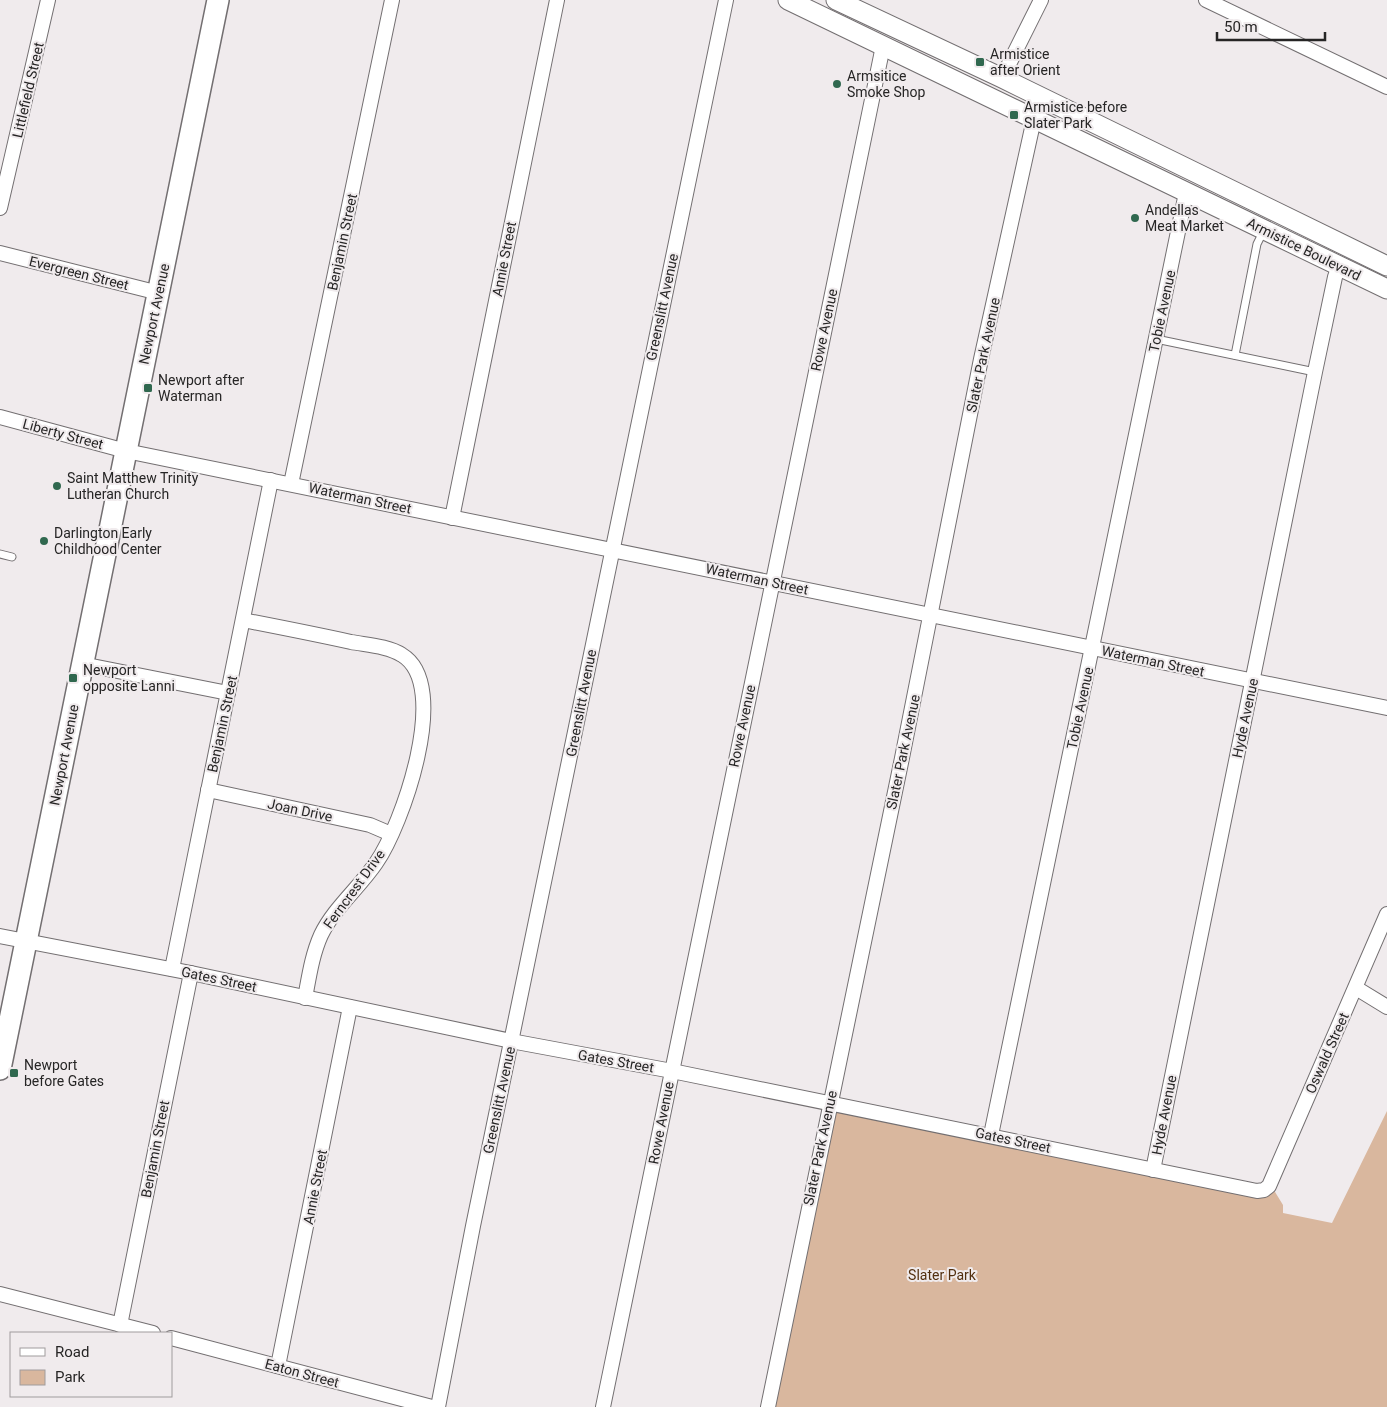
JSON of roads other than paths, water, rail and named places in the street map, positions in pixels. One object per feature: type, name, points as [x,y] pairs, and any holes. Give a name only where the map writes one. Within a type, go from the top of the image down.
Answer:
[{"type":"main road","name":"Newport Avenue","points":[[1,1058],[4,1024],[26,941],[218,0]]},
{"type":"main road","name":"Armistice Boulevard","points":[[788,0],[1387,289]]},
{"type":"main road","name":"Armistice Boulevard","points":[[836,0],[1002,78],[1387,266]]},
{"type":"street","name":"Littlefield Street","points":[[0,208],[48,0]]},
{"type":"street","name":"Benjamin Street","points":[[292,484],[392,0]]},
{"type":"street","name":"Annie Street","points":[[452,518],[558,0]]},
{"type":"street","name":"Greenslitt Avenue","points":[[438,1407],[511,1042],[726,0]]},
{"type":"street","points":[[1002,78],[1040,0]]},
{"type":"street","points":[[1206,0],[1387,87]]},
{"type":"street","name":"Rowe Avenue","points":[[603,1407],[883,46]]},
{"type":"street","name":"Slater Park Avenue","points":[[768,1407],[980,368],[1034,119],[1042,98]]},
{"type":"street","name":"Tobie Avenue","points":[[991,1135],[1186,193]]},
{"type":"street","name":"Evergreen Street","points":[[0,253],[159,293]]},
{"type":"street","name":"Hyde Avenue","points":[[1153,1170],[1315,372],[1339,266]]},
{"type":"street","name":"Liberty Street","points":[[0,417],[126,451]]},
{"type":"street","name":"Waterman Street","points":[[126,451],[772,581],[930,616],[1387,708]]},
{"type":"street","name":"Benjamin Street","points":[[172,969],[271,480]]},
{"type":"street","name":"Ferncrest Drive","points":[[243,620],[378,647],[402,655],[415,667],[423,690],[424,713],[410,784],[391,834],[377,862],[322,934],[316,950],[305,998]]},
{"type":"street","points":[[82,664],[228,693]]},
{"type":"street","name":"Joan Drive","points":[[208,790],[370,825],[391,834]]},
{"type":"street","name":"Oswald Street","points":[[1264,1190],[1269,1186],[1387,914]]},
{"type":"street","name":"Gates Street","points":[[0,936],[172,969],[511,1042],[672,1071],[991,1135],[1153,1170],[1258,1191],[1264,1190]]},
{"type":"street","name":"Benjamin Street","points":[[120,1325],[191,973]]},
{"type":"street","points":[[1356,988],[1387,1007]]},
{"type":"street","name":"Annie Street","points":[[278,1366],[350,1007]]},
{"type":"street","points":[[0,1294],[149,1332]]},
{"type":"street","name":"Eaton Street","points":[[172,1338],[432,1407]]},
{"type":"lane","points":[[1235,355],[1257,244],[1264,230]]},
{"type":"lane","points":[[1156,339],[1315,372]]},
{"type":"lane","points":[[0,554],[12,557]]},
{"type":"place","name":"Armistice after Orient","points":[[980,62]]},
{"type":"place","name":"Armsitice Smoke Shop","points":[[837,84]]},
{"type":"place","name":"Armistice before Slater Park","points":[[1014,115]]},
{"type":"place","name":"Andellas Meat Market","points":[[1135,218]]},
{"type":"place","name":"Newport after Waterman","points":[[148,388]]},
{"type":"place","name":"Saint Matthew Trinity Lutheran Church","points":[[57,486]]},
{"type":"place","name":"Darlington Early Childhood Center","points":[[44,541]]},
{"type":"place","name":"Newport opposite Lanni","points":[[73,678]]},
{"type":"place","name":"Newport before Gates","points":[[14,1073]]},
{"type":"park label","name":"Slater Park","points":[[942,1275]]}]
